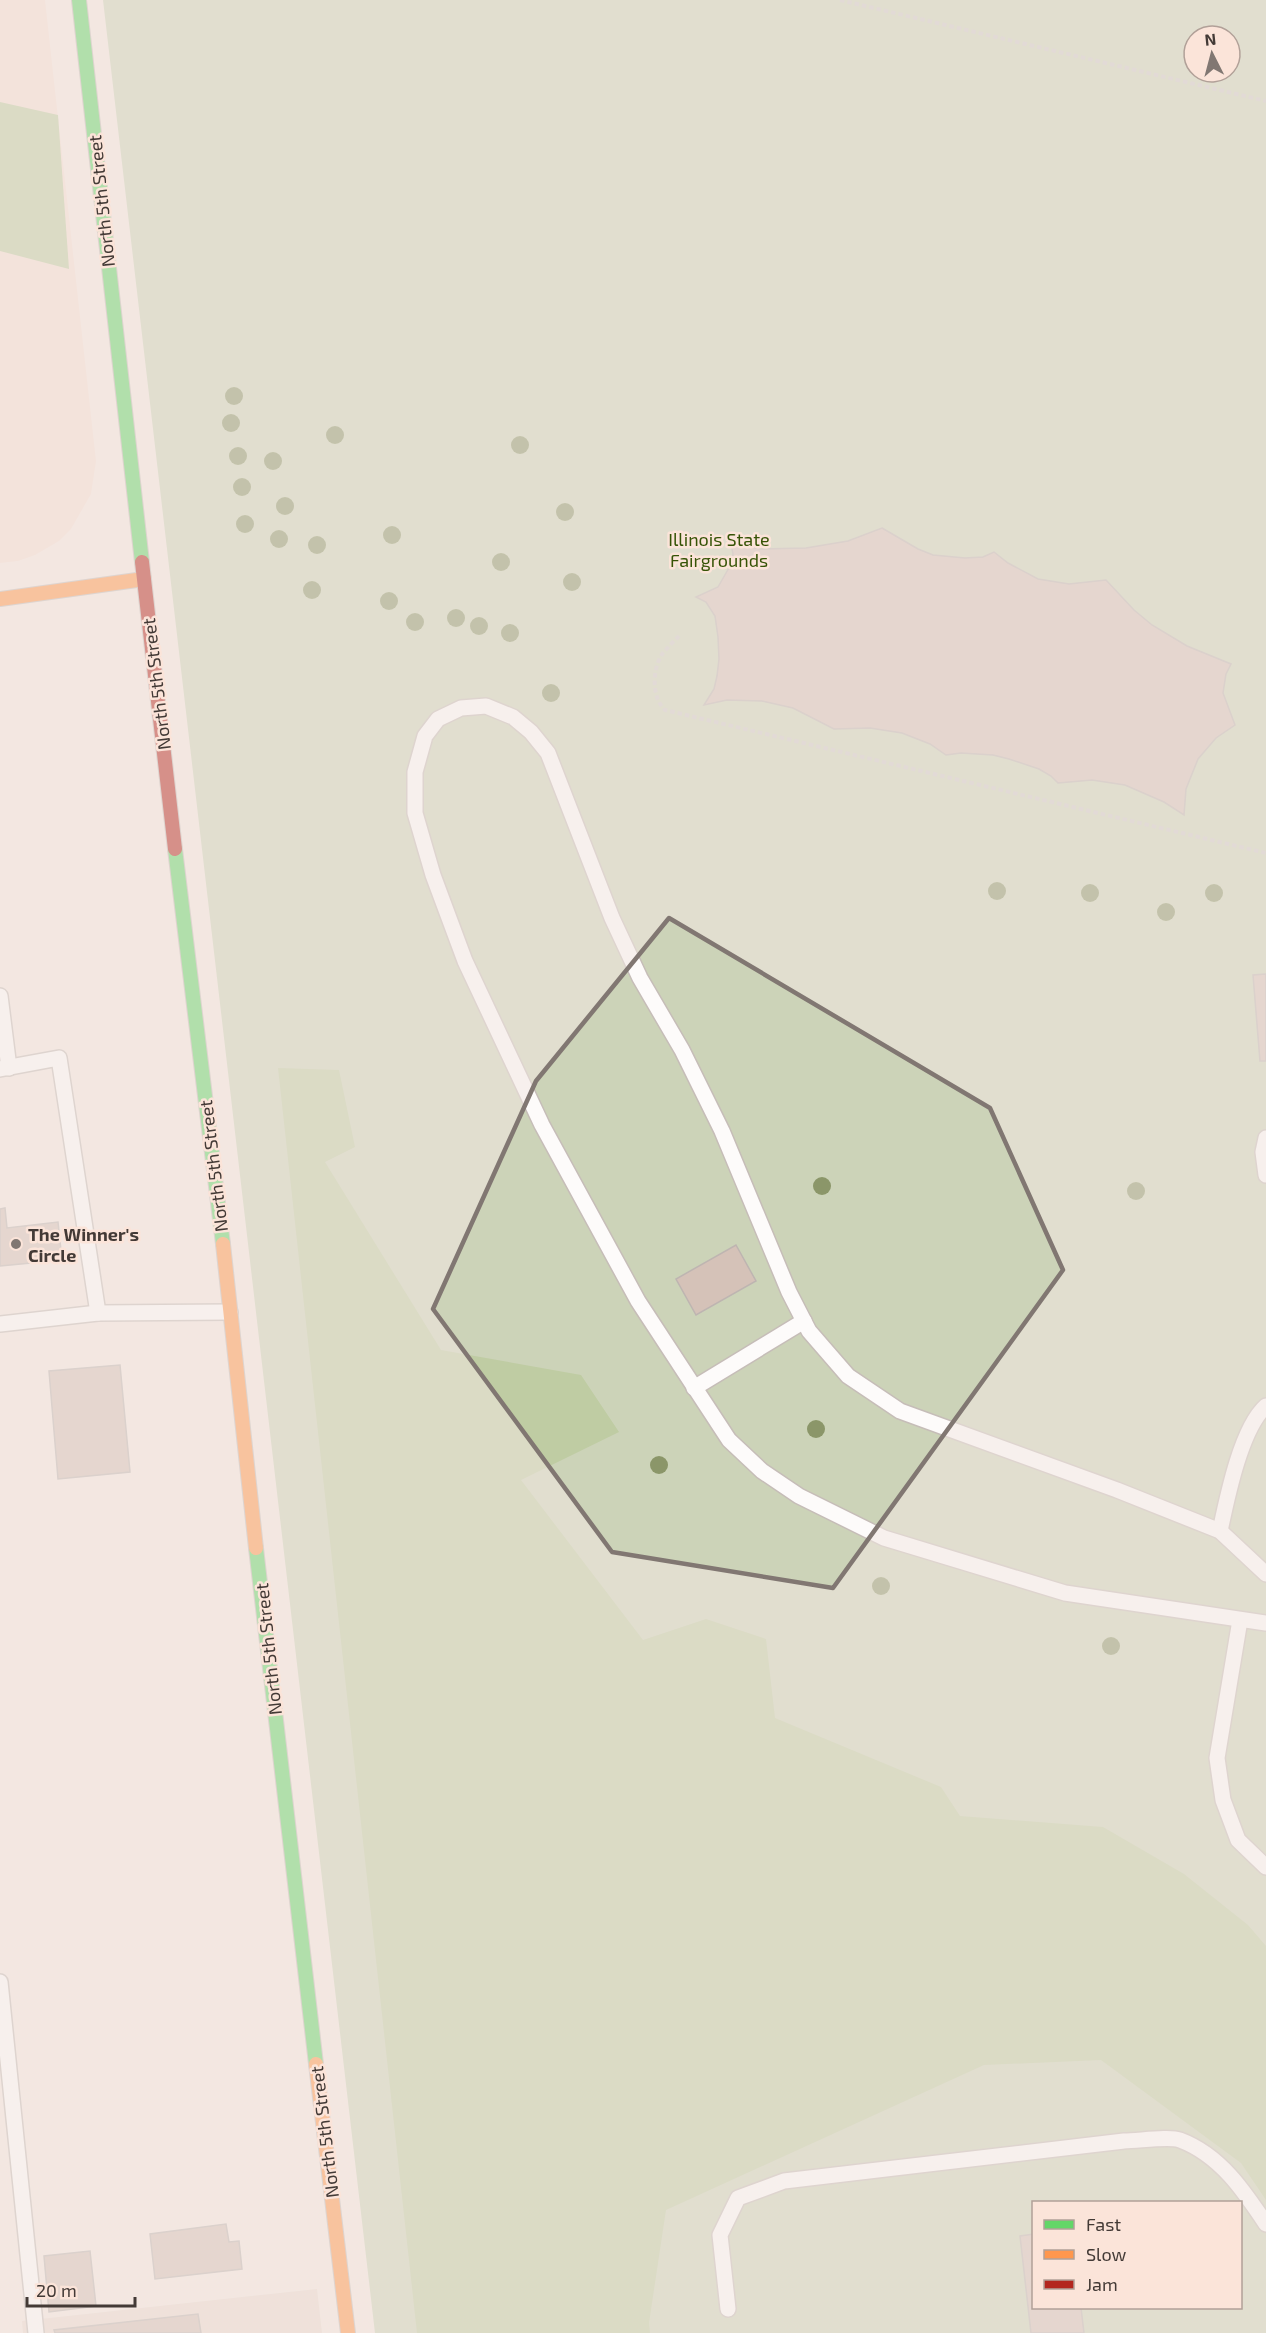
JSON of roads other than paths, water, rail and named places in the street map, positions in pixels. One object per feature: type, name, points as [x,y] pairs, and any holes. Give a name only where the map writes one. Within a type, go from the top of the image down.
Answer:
[{"type":"main road","name":"North 5th Street","points":[[79,0],[230,1312],[344,2333]]},
{"type":"main road","points":[[0,599],[144,579]]},
{"type":"lane","points":[[1266,1574],[1220,1531],[1117,1490],[900,1411],[848,1376],[809,1331],[789,1292],[722,1131],[681,1050],[640,978],[612,918],[548,753],[531,732],[513,717],[486,706],[461,708],[438,719],[425,736],[415,772],[415,813],[433,875],[465,961],[542,1125],[585,1206],[638,1301],[729,1440],[762,1471],[799,1496],[884,1538],[1065,1593],[1266,1623]]},
{"type":"lane","points":[[0,996],[4,1069],[60,1058],[98,1313]]},
{"type":"lane","points":[[1266,1138],[1263,1152],[1266,1175]]},
{"type":"lane","points":[[0,1324],[98,1313],[230,1312]]},
{"type":"lane","points":[[694,1388],[804,1321]]},
{"type":"lane","points":[[1220,1531],[1229,1491],[1244,1444],[1260,1411],[1266,1406]]},
{"type":"lane","points":[[1240,1620],[1217,1758],[1223,1800],[1238,1840],[1266,1867]]},
{"type":"lane","points":[[0,1982],[36,2333]]},
{"type":"lane","points":[[728,2309],[720,2235],[738,2198],[784,2181],[1125,2141],[1179,2139],[1211,2158],[1239,2184],[1266,2224]]},
{"type":"place","name":"The Winner's Circle","points":[[16,1244]]},
{"type":"park label","name":"Illinois State Fairgrounds","points":[[719,549]]}]
